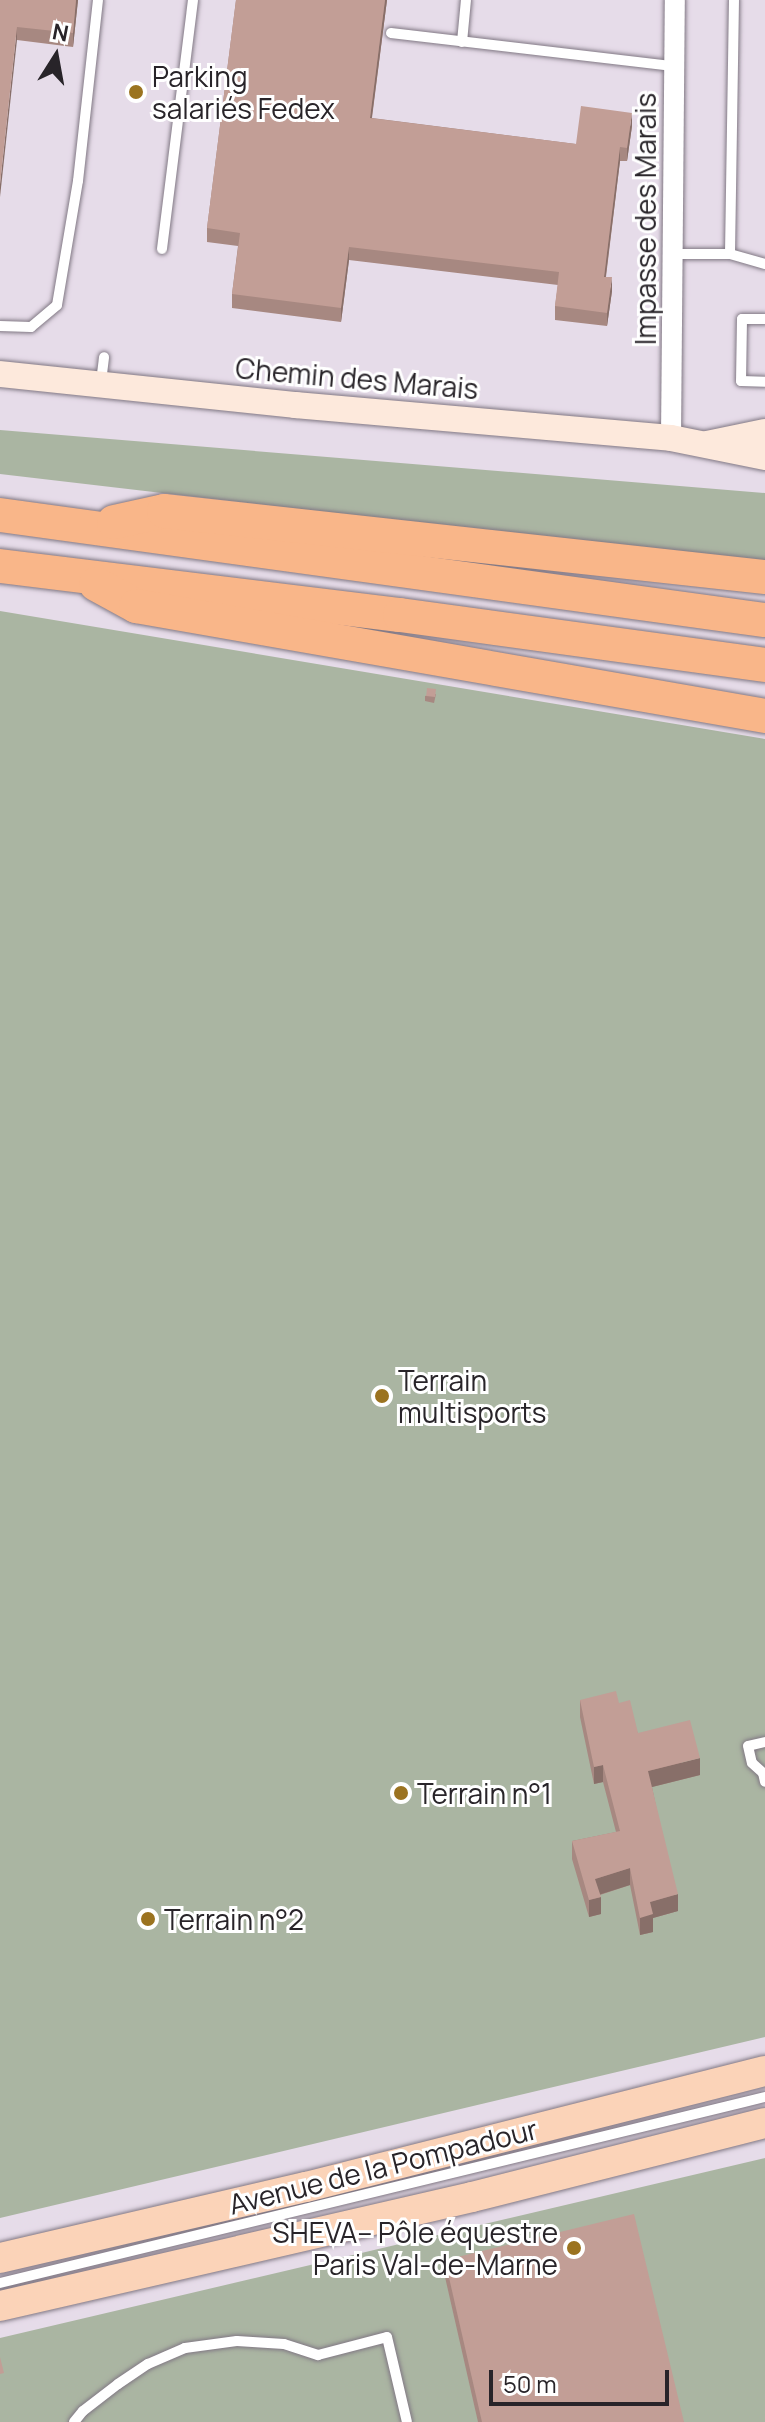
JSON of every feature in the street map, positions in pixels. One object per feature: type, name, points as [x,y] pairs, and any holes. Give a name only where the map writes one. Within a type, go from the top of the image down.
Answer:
[{"type":"highway","points":[[90,527],[164,511],[765,577]]},
{"type":"highway","points":[[0,515],[765,620]]},
{"type":"highway","points":[[0,566],[385,613],[765,665]]},
{"type":"highway","points":[[85,577],[136,606],[765,716]]},
{"type":"main road","name":"Avenue de la Pompadour","points":[[0,2258],[306,2187],[765,2071]]},
{"type":"main road","name":"Avenue de la Pompadour","points":[[0,2306],[472,2197],[765,2123]]},
{"type":"street","name":"Impasse des Marais","points":[[671,438],[675,0]]},
{"type":"street","name":"Chemin des Marais","points":[[0,374],[671,438],[765,457]]},
{"type":"street","name":"Chemin des Marais","points":[[707,444],[765,432]]},
{"type":"lane","points":[[0,326],[31,327],[57,305],[78,181],[98,0]]},
{"type":"lane","points":[[162,249],[193,0]]},
{"type":"lane","points":[[462,42],[466,0]]},
{"type":"lane","points":[[730,254],[734,0]]},
{"type":"lane","points":[[391,33],[673,66]]},
{"type":"lane","points":[[675,254],[730,254],[765,264]]},
{"type":"lane","points":[[765,319],[742,319],[741,381],[765,382]]},
{"type":"lane","points":[[101,384],[104,357]]},
{"type":"lane","points":[[764,1776],[752,1763],[748,1746],[765,1742]]},
{"type":"lane","name":"Avenue de la Pompadour","points":[[0,2283],[765,2097]]},
{"type":"lane","points":[[74,2422],[83,2411],[128,2377],[185,2348],[237,2341],[284,2344],[318,2355],[387,2337],[407,2422]]},
{"type":"green space","points":[[0,430],[765,493],[765,564],[0,474]]},
{"type":"green space","name":"Terrain multisports","points":[[0,611],[765,739],[765,2037],[0,2218]]},
{"type":"green space","name":"SHEVA– Pôle équestre Paris Val-de-Marne","points":[[765,2158],[765,2422],[0,2422],[0,2338]]},
{"type":"building","points":[[0,0],[76,0],[73,33],[17,27],[0,184]]},
{"type":"building","points":[[236,0],[385,0],[370,118],[576,144],[581,106],[632,113],[627,148],[620,147],[604,277],[612,277],[607,313],[555,306],[559,272],[349,247],[341,308],[232,294],[240,233],[207,228]]},
{"type":"building","points":[[427,688],[436,689],[435,697],[426,696]]},
{"type":"building","points":[[616,1691],[619,1703],[630,1700],[638,1733],[690,1720],[700,1758],[648,1771],[678,1894],[650,1902],[653,1914],[640,1918],[630,1868],[595,1879],[601,1897],[589,1900],[572,1841],[620,1831],[603,1765],[594,1767],[580,1700]]},
{"type":"building","points":[[634,2214],[684,2422],[482,2422],[445,2260]]},
{"type":"place","name":"Parking salariés Fedex","points":[[136,92]]},
{"type":"place","name":"Terrain multisports","points":[[382,1396]]},
{"type":"place","name":"Terrain n°1","points":[[401,1793]]},
{"type":"place","name":"Terrain n°2","points":[[148,1919]]},
{"type":"place","name":"SHEVA– Pôle équestre Paris Val-de-Marne","points":[[574,2248]]}]
